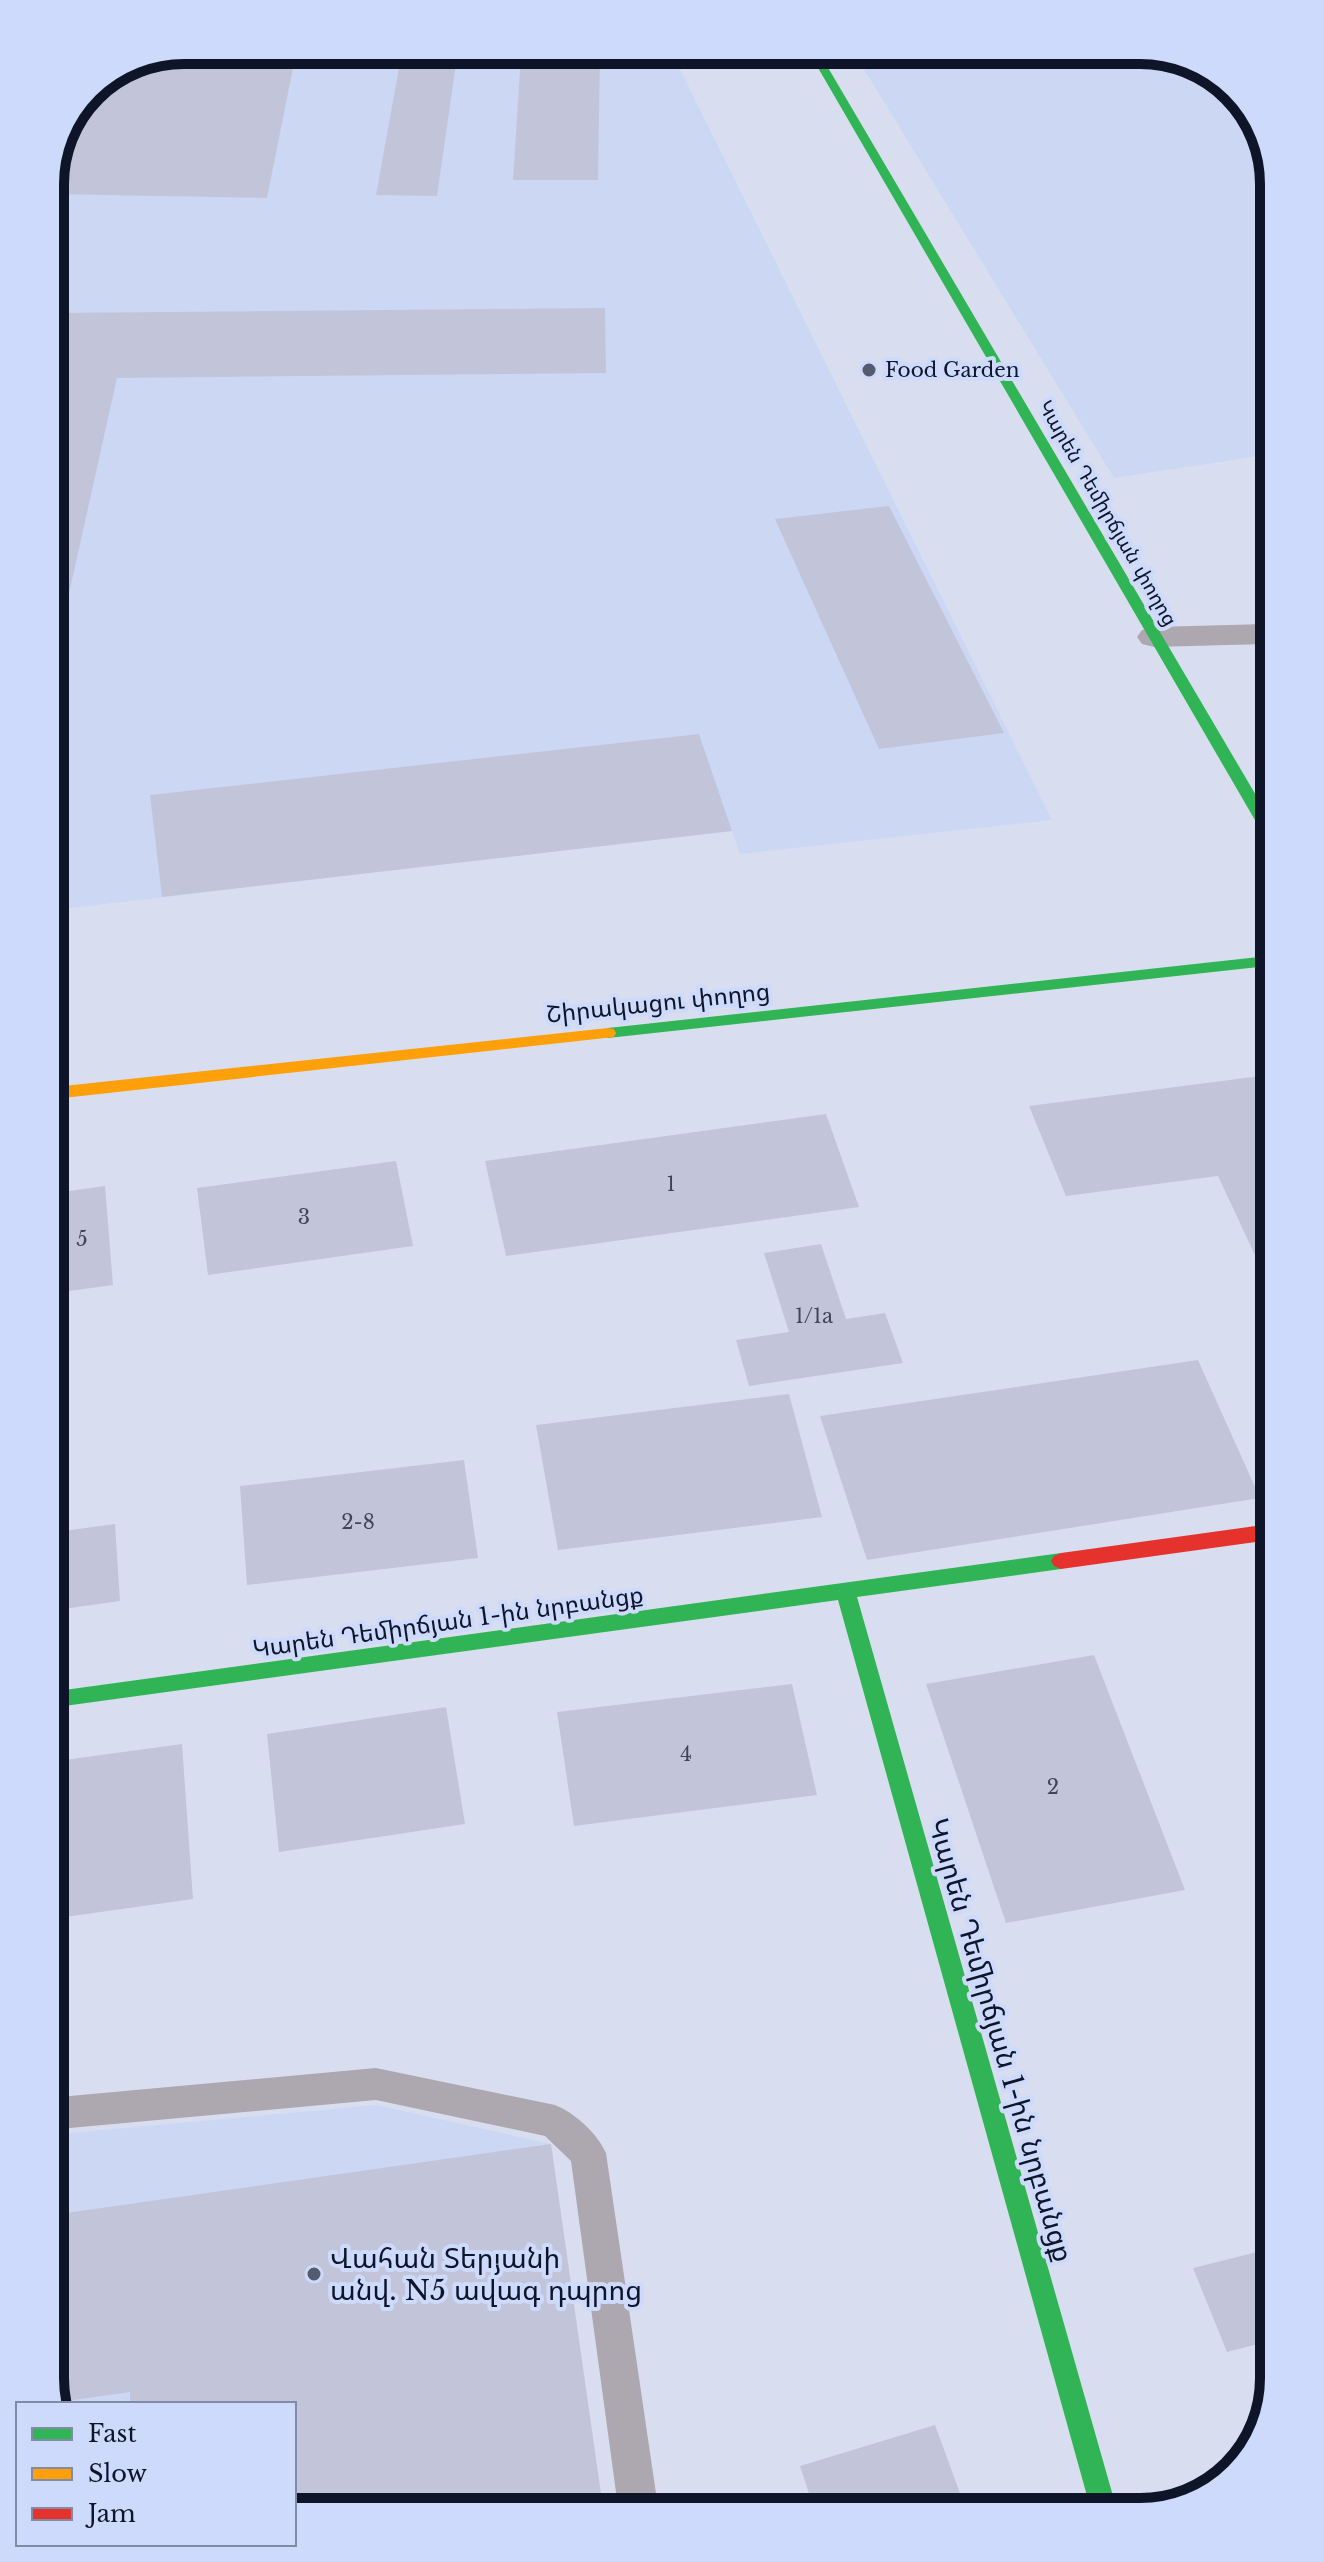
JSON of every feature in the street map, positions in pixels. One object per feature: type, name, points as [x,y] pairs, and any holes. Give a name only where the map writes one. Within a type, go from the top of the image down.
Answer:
[{"type":"main road","name":"Կարեն Դեմիրճյան փողոց","points":[[821,64],[1260,815]]},
{"type":"main road","name":"Շիրակացու փողոց","points":[[64,1092],[1260,962]]},
{"type":"main road","name":"Կարեն Դեմիրճյան 1-ին նրբանցք","points":[[64,1698],[846,1593],[1260,1533]]},
{"type":"main road","name":"Կարեն Դեմիրճյան 1-ին նրբանցք","points":[[846,1593],[1101,2498]]},
{"type":"street","points":[[1154,637],[1260,634]]},
{"type":"lane","points":[[64,2113],[376,2084],[555,2122],[588,2153],[637,2498]]},
{"type":"shaded area","points":[[184,64],[677,64],[1052,820],[740,854],[732,831],[64,909],[64,176],[76,131],[99,99],[117,84],[138,73],[160,66]]},
{"type":"shaded area","points":[[861,64],[1164,66],[1207,84],[1240,117],[1258,160],[1260,184],[1260,456],[1114,478]]},
{"type":"shaded area","name":"Վահան Տերյանի անվ. N5 ավագ դպրոց","points":[[376,2105],[551,2144],[602,2498],[296,2498],[296,2402],[66,2402],[64,2134]]},
{"type":"building","points":[[184,64],[294,64],[267,198],[64,194],[64,176],[68,153],[84,117],[117,84],[138,73],[160,66]]},
{"type":"building","points":[[400,64],[456,64],[437,196],[376,195]]},
{"type":"building","points":[[520,64],[600,64],[598,180],[513,180]]},
{"type":"building","points":[[605,308],[606,373],[117,378],[64,616],[64,313]]},
{"type":"building","points":[[889,506],[1004,733],[879,749],[775,519]]},
{"type":"building","points":[[699,734],[732,831],[162,897],[150,795]]},
{"type":"building","points":[[1260,1076],[1260,1266],[1218,1176],[1066,1196],[1029,1106]]},
{"type":"building","points":[[826,1114],[859,1207],[506,1256],[485,1161]]},
{"type":"building","points":[[396,1161],[413,1246],[208,1275],[197,1188]]},
{"type":"building","points":[[105,1186],[113,1285],[64,1292],[64,1192]]},
{"type":"building","points":[[821,1244],[846,1319],[885,1313],[903,1363],[749,1386],[736,1340],[789,1332],[764,1253]]},
{"type":"building","points":[[1198,1360],[1260,1498],[867,1560],[820,1416]]},
{"type":"building","points":[[789,1394],[822,1517],[558,1550],[536,1425]]},
{"type":"building","points":[[464,1460],[478,1558],[247,1585],[240,1486]]},
{"type":"building","points":[[115,1524],[120,1601],[64,1609],[64,1531]]},
{"type":"building","points":[[1094,1655],[1185,1890],[1006,1923],[926,1684]]},
{"type":"building","points":[[792,1684],[817,1795],[574,1826],[557,1712]]},
{"type":"building","points":[[446,1707],[465,1824],[279,1852],[267,1734]]},
{"type":"building","points":[[182,1744],[193,1899],[64,1917],[64,1760]]},
{"type":"building","name":"Վահան Տերյանի անվ. N5 ավագ դպրոց","points":[[551,2144],[602,2498],[296,2498],[296,2402],[130,2402],[130,2392],[66,2401],[64,2213]]},
{"type":"building","points":[[1260,2251],[1260,2344],[1227,2352],[1193,2268]]},
{"type":"building","points":[[935,2425],[962,2498],[810,2498],[800,2466]]},
{"type":"traffic: fast","points":[[821,64],[1260,815]]},
{"type":"traffic: fast","points":[[608,1033],[1260,962]]},
{"type":"traffic: fast","points":[[64,1698],[1061,1561]]},
{"type":"traffic: fast","points":[[846,1593],[1101,2498]]},
{"type":"traffic: slow","points":[[64,1092],[608,1033]]},
{"type":"traffic: jam","points":[[1061,1561],[1260,1533]]},
{"type":"place","name":"Food Garden","points":[[869,370]]},
{"type":"place","name":"Վահան Տերյանի անվ. N5 ավագ դպրոց","points":[[314,2274]]}]
